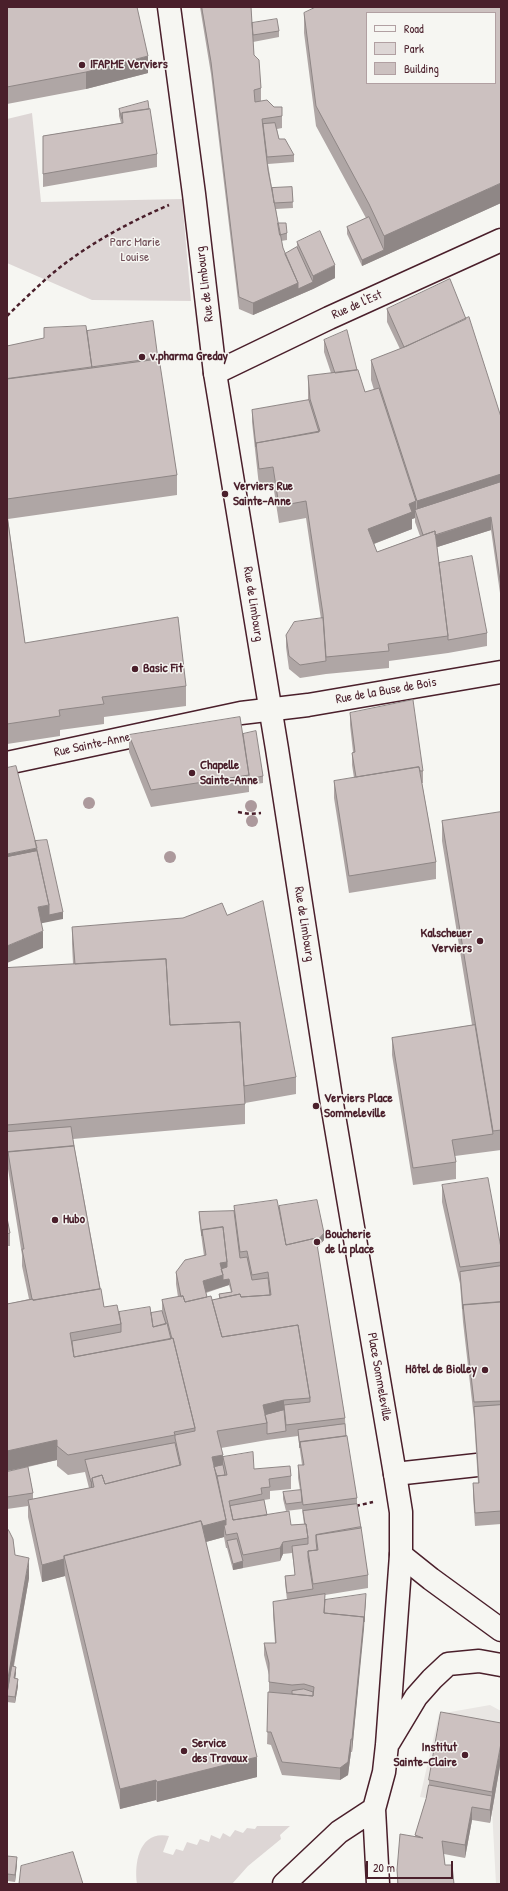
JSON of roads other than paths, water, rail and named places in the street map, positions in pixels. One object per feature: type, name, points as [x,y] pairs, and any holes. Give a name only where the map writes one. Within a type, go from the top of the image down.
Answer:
[{"type":"main road","name":"Rue de Limbourg","points":[[169,7],[194,194],[215,373],[348,1200]]},
{"type":"main road","name":"Rue de l'Est","points":[[215,373],[329,318],[501,240]]},
{"type":"main road","name":"Rue de la Buse de Bois","points":[[270,710],[501,672]]},
{"type":"main road","name":"Rue Sainte-Anne","points":[[7,764],[241,713],[270,710]]},
{"type":"main road","name":"Place Sommeleville","points":[[348,1200],[401,1512],[401,1555],[387,1745],[384,1772],[374,1809],[378,1884]]},
{"type":"main road","points":[[395,1474],[477,1465]]},
{"type":"main road","points":[[401,1555],[501,1630]]},
{"type":"main road","name":"Place Sommeleville","points":[[387,1745],[416,1697],[448,1664],[478,1661],[501,1665]]},
{"type":"main road","points":[[284,1884],[339,1832],[374,1809]]},
{"type":"place","name":"IFAPME Verviers","points":[[82,65]]},
{"type":"place","name":"v.pharma Greday","points":[[142,357]]},
{"type":"place","name":"Verviers Rue Sainte-Anne","points":[[225,494]]},
{"type":"place","name":"Basic Fit","points":[[135,669]]},
{"type":"place","name":"Chapelle Sainte-Anne","points":[[192,773]]},
{"type":"place","name":"Kalscheuer Verviers","points":[[480,941]]},
{"type":"place","name":"Verviers Place Sommeleville","points":[[316,1106]]},
{"type":"place","name":"Hubo","points":[[55,1220]]},
{"type":"place","name":"Boucherie de la place","points":[[317,1242]]},
{"type":"place","name":"Hôtel de Biolley","points":[[485,1370]]},
{"type":"place","name":"Service des Travaux","points":[[184,1751]]},
{"type":"place","name":"Institut Sainte-Claire","points":[[465,1755]]},
{"type":"park label","name":"Parc Marie Louise","points":[[135,250]]}]
